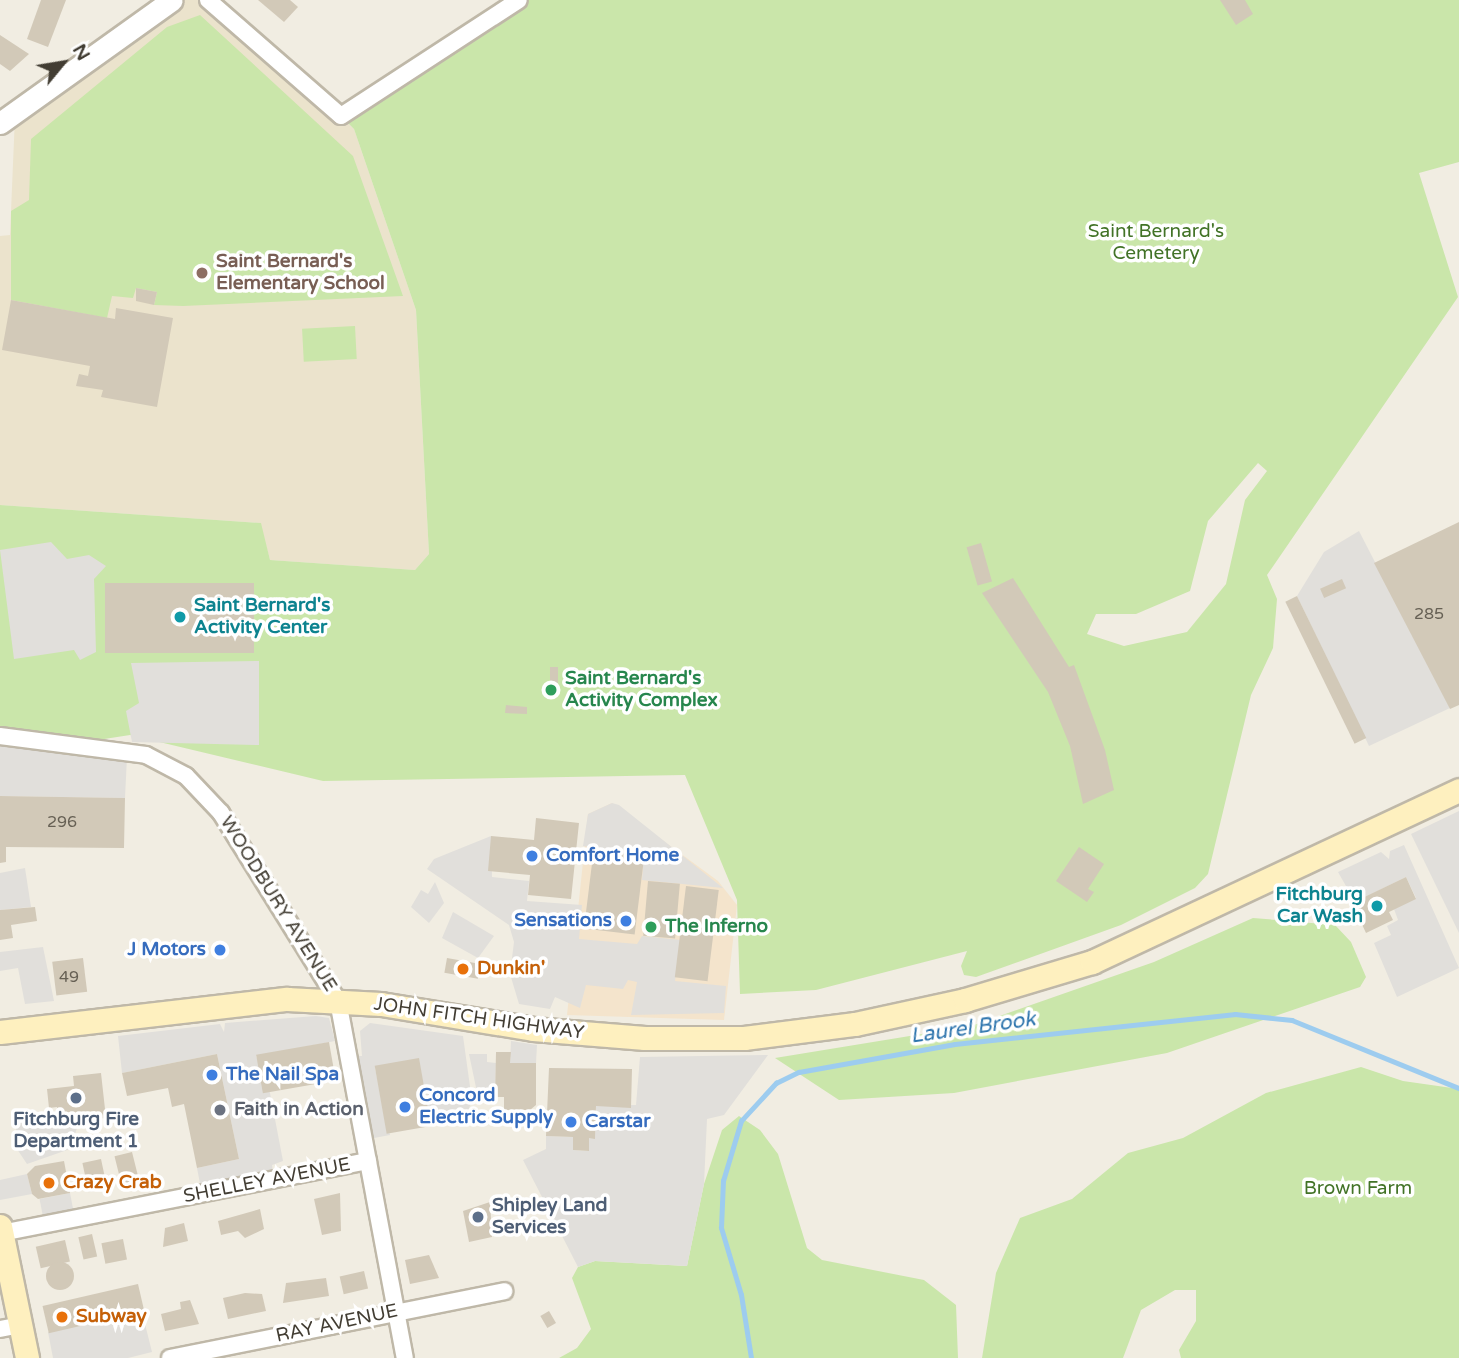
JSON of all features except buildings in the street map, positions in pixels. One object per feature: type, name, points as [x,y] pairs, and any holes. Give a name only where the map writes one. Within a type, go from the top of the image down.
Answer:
[{"type":"main road","name":"JOHN FITCH HIGHWAY","points":[[0,1032],[224,1003],[338,1000],[533,1029],[645,1038],[744,1038],[855,1024],[965,1000],[1092,962],[1459,790]]},
{"type":"main road","points":[[1,1230],[10,1327],[27,1358]]},
{"type":"street","points":[[0,123],[172,0]]},
{"type":"street","points":[[208,0],[341,116],[520,0]]},
{"type":"street","points":[[0,107],[33,98]]},
{"type":"street","name":"WOODBURY AVENUE","points":[[0,736],[138,752],[186,776],[221,813],[338,1000],[405,1358]]},
{"type":"street","name":"SHELLEY AVENUE","points":[[1,1230],[368,1161]]},
{"type":"street","name":"RAY AVENUE","points":[[170,1358],[504,1291]]},
{"type":"shaded area","name":"Saint Bernard's Elementary School","points":[[172,0],[208,0],[354,129],[416,310],[429,554],[415,570],[270,560],[260,523],[0,505],[0,236],[10,235],[15,116]]},
{"type":"shaded area","points":[[1359,531],[1450,708],[1369,746],[1297,596],[1324,552]]},
{"type":"shaded area","points":[[51,542],[67,559],[89,555],[106,566],[94,579],[96,652],[80,660],[74,650],[14,659],[0,550]]},
{"type":"shaded area","points":[[259,661],[259,745],[132,742],[126,711],[139,703],[131,663]]},
{"type":"shaded area","points":[[0,745],[127,757],[125,798],[0,796]]},
{"type":"shaded area","points":[[612,803],[718,881],[737,905],[724,1020],[567,1015],[588,814]]},
{"type":"shaded area","points":[[612,803],[619,805],[723,888],[642,880],[644,853],[583,846],[588,814]]},
{"type":"shaded area","points":[[1459,811],[1459,933],[1411,834]]},
{"type":"shaded area","points":[[491,836],[492,877],[529,881],[527,901],[582,905],[579,939],[637,944],[642,936],[681,940],[675,981],[726,986],[724,1013],[631,1015],[637,982],[628,980],[623,989],[586,985],[580,1008],[555,997],[550,1009],[519,1004],[510,974],[514,942],[509,925],[427,869],[434,859]]},
{"type":"shaded area","points":[[1404,845],[1459,968],[1397,997],[1374,943],[1391,935],[1387,926],[1398,920],[1394,909],[1416,898],[1406,877],[1355,902],[1338,872],[1381,852],[1389,859],[1390,851]]},
{"type":"shaded area","points":[[25,868],[31,907],[0,910],[0,873]]},
{"type":"shaded area","points":[[435,882],[444,903],[429,923],[411,907],[421,890],[428,894]]},
{"type":"shaded area","points":[[453,912],[494,936],[478,958],[442,938]]},
{"type":"shaded area","points":[[43,947],[54,1001],[25,1004],[18,968],[0,971],[0,952]]},
{"type":"shaded area","points":[[316,1016],[329,1018],[335,1041],[256,1056],[270,1093],[283,1161],[272,1165],[274,1180],[202,1194],[197,1168],[239,1159],[217,1054],[122,1073],[118,1036],[220,1024],[224,1032],[225,1023]]},
{"type":"shaded area","points":[[370,1023],[463,1036],[472,1101],[464,1120],[431,1126],[418,1059],[375,1068],[390,1135],[374,1138],[357,1056],[362,1056],[360,1031]]},
{"type":"shaded area","points":[[511,1041],[537,1045],[536,1063],[510,1063]]},
{"type":"shaded area","points":[[469,1054],[487,1054],[487,1062],[496,1063],[495,1097],[478,1097]]},
{"type":"shaded area","points":[[768,1055],[724,1115],[707,1119],[704,1184],[687,1266],[595,1261],[578,1267],[523,1160],[546,1149],[546,1136],[573,1137],[573,1150],[588,1151],[589,1138],[595,1138],[596,1106],[636,1105],[640,1057]]},
{"type":"shaded area","points":[[82,1113],[70,1149],[27,1164],[17,1149],[16,1126],[24,1115],[40,1119]]},
{"type":"shaded area","points":[[27,1174],[32,1194],[0,1200],[0,1180]]},
{"type":"shaded area","points":[[70,1193],[75,1219],[45,1224],[40,1199]]},
{"type":"shaded area","points":[[142,1312],[152,1352],[128,1358],[53,1358],[48,1332]]},
{"type":"green space","name":"Saint Bernard's Cemetery","points":[[519,0],[1459,0],[1459,162],[1419,173],[1458,297],[1267,575],[1277,599],[1273,648],[1251,695],[1208,874],[1195,888],[1121,925],[976,977],[964,975],[961,966],[967,951],[816,990],[740,994],[737,900],[685,775],[323,781],[130,735],[85,742],[0,736],[0,505],[261,523],[270,560],[415,570],[429,554],[416,310],[354,129],[341,116]],"holes":[[[1258,463],[1267,471],[1245,500],[1226,584],[1187,632],[1124,646],[1087,634],[1096,614],[1136,614],[1190,591],[1208,521]]]},
{"type":"green space","points":[[200,15],[353,156],[403,296],[183,306],[154,305],[157,292],[136,288],[133,298],[112,296],[107,318],[11,300],[11,211],[29,200],[31,139],[167,27]]},
{"type":"green space","points":[[355,326],[357,359],[304,362],[302,329]]},
{"type":"green space","points":[[1253,918],[1335,925],[1351,942],[1366,977],[1360,987],[1167,1053],[954,1093],[839,1100],[775,1058],[971,1026],[1154,962]]},
{"type":"green space","name":"Brown Farm","points":[[1361,1067],[1403,1081],[1459,1089],[1459,1358],[1181,1358],[1179,1350],[1196,1321],[1196,1290],[1175,1290],[1141,1310],[1123,1358],[982,1358],[996,1273],[1020,1218],[1072,1199],[1128,1153],[1183,1138],[1266,1093]]},
{"type":"green space","points":[[739,1116],[760,1130],[778,1154],[807,1248],[822,1260],[924,1280],[956,1305],[958,1358],[559,1358],[577,1348],[591,1329],[572,1278],[578,1267],[595,1261],[687,1266],[704,1184],[722,1130]]},
{"type":"waterway","name":"Laurel Brook","points":[[751,1358],[741,1295],[721,1228],[723,1181],[741,1121],[776,1083],[799,1072],[955,1044],[1235,1014],[1292,1020],[1459,1088]]},
{"type":"place","name":"Saint Bernard's Elementary School","points":[[202,273]]},
{"type":"place","name":"Saint Bernard's Activity Center","points":[[180,617]]},
{"type":"place","name":"Saint Bernard's Activity Complex","points":[[551,690]]},
{"type":"place","name":"Comfort Home","points":[[532,856]]},
{"type":"place","name":"Fitchburg Car Wash","points":[[1377,906]]},
{"type":"place","name":"Sensations","points":[[626,921]]},
{"type":"place","name":"The Inferno","points":[[651,927]]},
{"type":"place","name":"J Motors","points":[[220,950]]},
{"type":"place","name":"Dunkin'","points":[[463,969]]},
{"type":"place","name":"The Nail Spa","points":[[212,1075]]},
{"type":"place","name":"Fitchburg Fire Department 1","points":[[76,1098]]},
{"type":"place","name":"Concord Electric Supply","points":[[405,1107]]},
{"type":"place","name":"Faith in Action","points":[[220,1110]]},
{"type":"place","name":"Carstar","points":[[571,1122]]},
{"type":"place","name":"Crazy Crab","points":[[49,1183]]},
{"type":"place","name":"Shipley Land Services","points":[[478,1217]]},
{"type":"place","name":"Subway","points":[[62,1317]]}]
